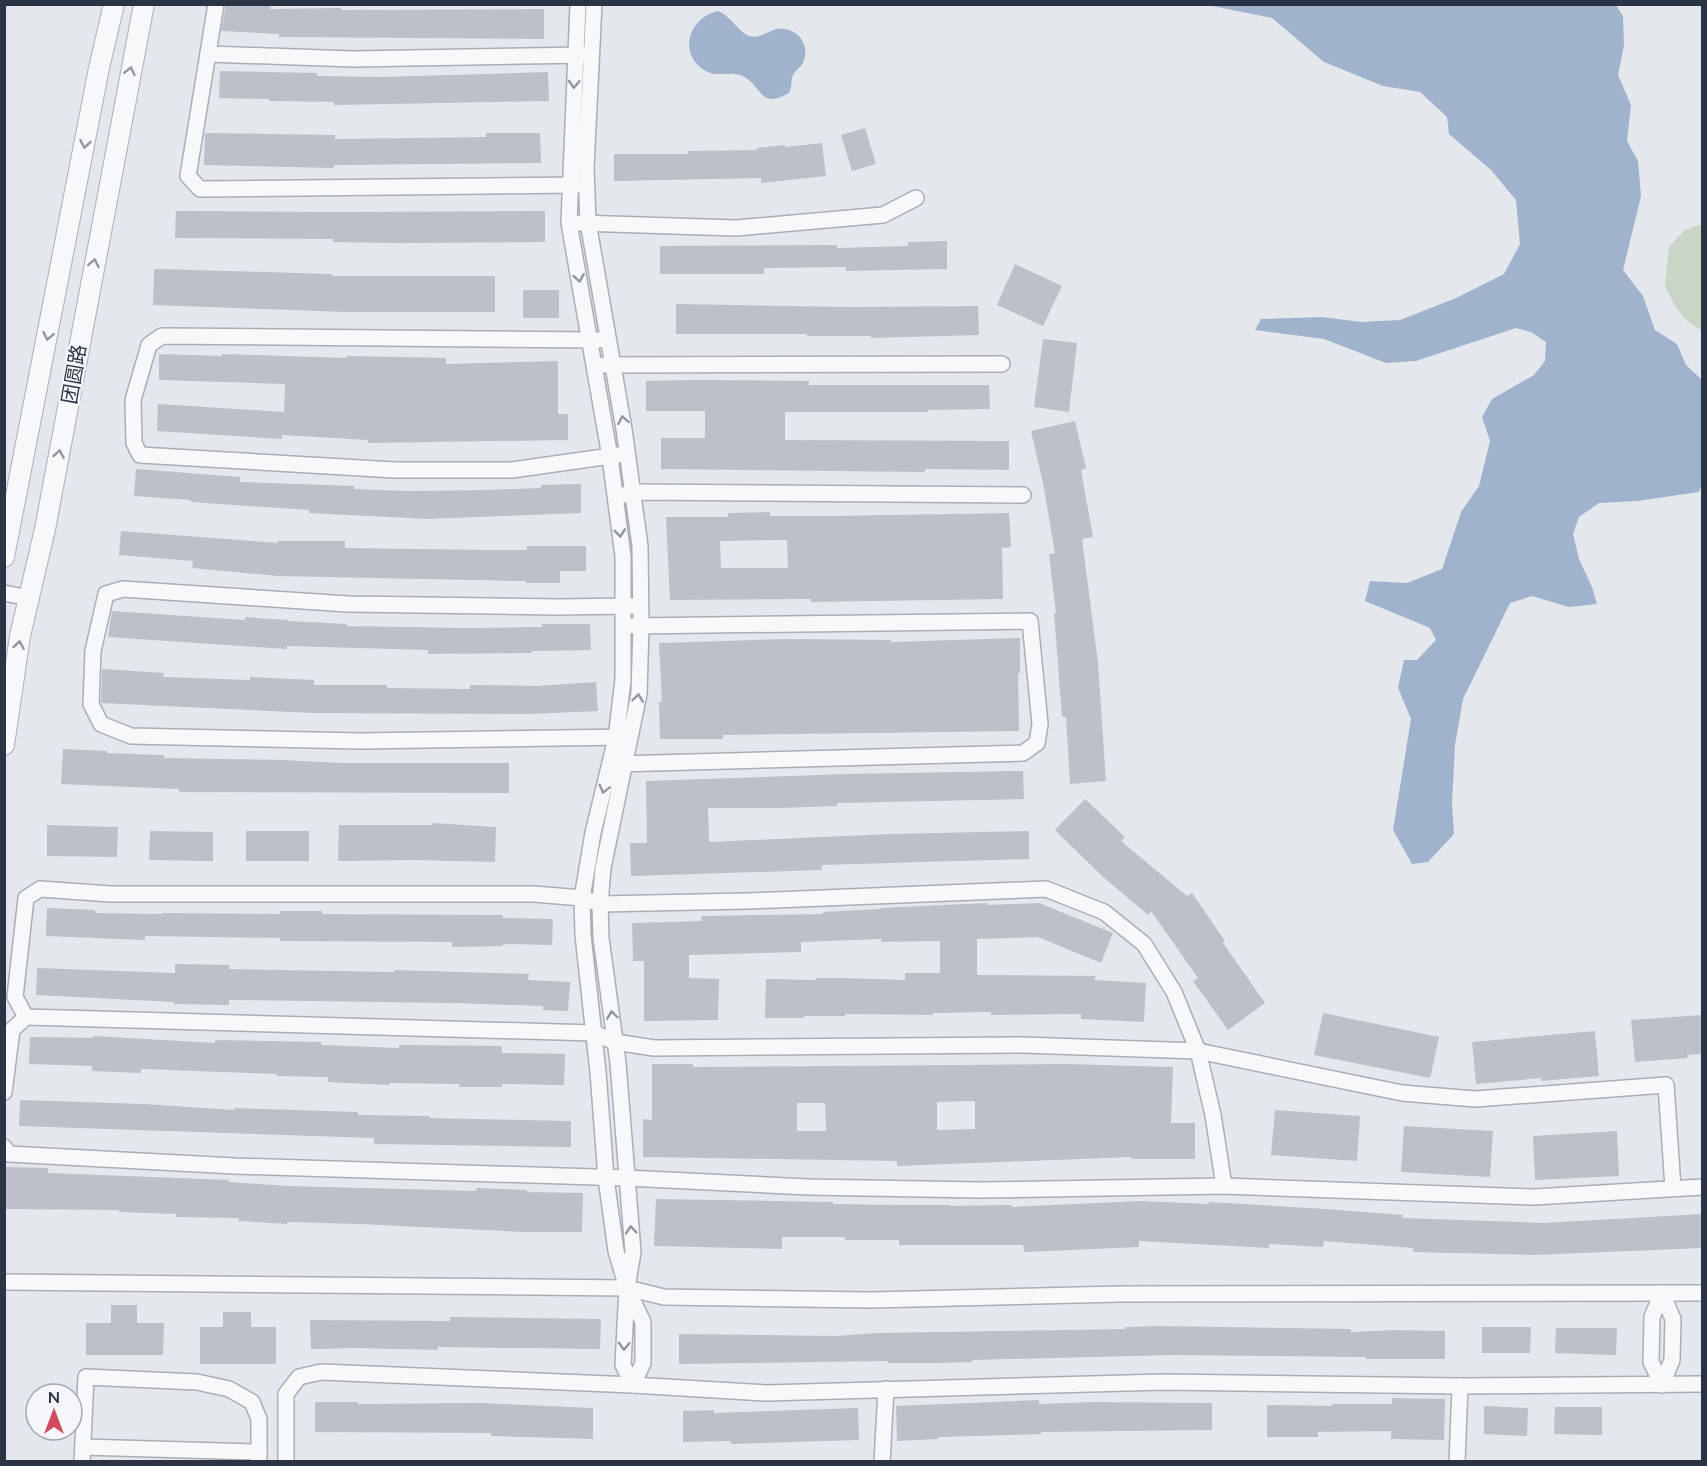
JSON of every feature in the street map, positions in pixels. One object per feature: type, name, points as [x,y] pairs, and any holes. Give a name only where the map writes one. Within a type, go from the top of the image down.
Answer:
[{"type":"street","name":"团圆路","points":[[4,557],[99,68],[114,4]]},
{"type":"street","name":"团圆路","points":[[4,745],[20,636],[45,530],[144,4]]},
{"type":"street","points":[[216,4],[188,176],[200,189],[586,184]]},
{"type":"street","points":[[578,4],[569,223],[610,457],[623,556],[626,764],[603,868],[600,904],[601,938],[615,1042],[633,1252],[627,1288],[623,1365],[633,1385]]},
{"type":"street","points":[[594,4],[586,184],[588,222],[634,492],[640,546],[641,626],[639,694],[624,737],[609,765],[593,833],[582,898],[583,934],[606,1178],[616,1251],[627,1288]]},
{"type":"street","points":[[208,54],[353,59],[592,54]]},
{"type":"street","points":[[569,223],[736,228],[883,216],[916,198]]},
{"type":"street","points":[[609,340],[162,336],[149,345],[134,400],[134,443],[140,455],[395,470],[512,470],[628,454]]},
{"type":"street","points":[[595,366],[613,364],[1002,364]]},
{"type":"street","points":[[615,497],[634,492],[1023,495]]},
{"type":"street","points":[[624,737],[360,741],[130,736],[100,724],[91,704],[93,651],[106,594],[123,589],[348,604],[641,606]]},
{"type":"street","points":[[4,594],[29,598]]},
{"type":"street","points":[[609,765],[1023,753],[1037,743],[1040,724],[1030,621],[623,626]]},
{"type":"street","points":[[26,1017],[15,997],[26,898],[40,889],[111,894],[534,894],[582,898],[600,904],[747,901],[1046,888],[1104,912],[1144,944],[1174,992],[1198,1051],[1213,1115],[1224,1186]]},
{"type":"street","points":[[4,1092],[12,1030],[26,1017],[594,1033],[615,1042],[654,1048],[1023,1045],[1198,1051],[1402,1093],[1474,1099],[1666,1086],[1673,1188]]},
{"type":"street","points":[[4,1147],[9,1154],[235,1166],[627,1178],[808,1187],[980,1190],[1224,1186],[1534,1197],[1702,1187]]},
{"type":"street","points":[[4,1282],[627,1288],[664,1297],[871,1300],[1121,1294],[1702,1293]]},
{"type":"street","points":[[1662,1293],[1652,1317],[1651,1362],[1662,1385]]},
{"type":"street","points":[[1662,1293],[1673,1319],[1672,1360],[1662,1385]]},
{"type":"street","points":[[286,1461],[286,1394],[299,1377],[321,1372],[766,1392],[1164,1382],[1460,1386],[1702,1384]]},
{"type":"street","points":[[86,1377],[197,1382],[229,1389],[252,1402],[259,1419],[259,1457],[83,1454],[86,1377]]},
{"type":"street","points":[[1457,1461],[1460,1386]]},
{"type":"street","points":[[882,1461],[885,1389]]},
{"type":"green space","points":[[1698,225],[1702,226],[1702,331],[1685,319],[1665,286],[1669,247],[1685,230]]},
{"type":"water","points":[[1207,5],[1616,5],[1623,16],[1624,45],[1618,75],[1631,105],[1627,141],[1638,161],[1641,196],[1623,270],[1643,296],[1655,330],[1677,344],[1686,365],[1702,380],[1702,484],[1699,492],[1637,501],[1599,503],[1579,517],[1573,534],[1579,559],[1597,604],[1569,607],[1532,596],[1510,603],[1463,699],[1455,745],[1452,803],[1454,834],[1428,862],[1412,864],[1393,830],[1411,719],[1398,688],[1404,660],[1417,660],[1436,640],[1430,628],[1365,601],[1370,581],[1407,583],[1442,569],[1461,512],[1479,486],[1490,441],[1482,417],[1492,399],[1534,375],[1545,361],[1546,342],[1531,332],[1516,328],[1416,361],[1386,363],[1324,339],[1255,330],[1261,319],[1322,317],[1361,322],[1400,320],[1456,298],[1504,274],[1520,244],[1516,200],[1491,170],[1449,134],[1447,117],[1420,92],[1383,86],[1324,62],[1272,18]]},
{"type":"water","points":[[718,11],[728,17],[746,35],[757,36],[784,29],[800,37],[805,53],[803,62],[793,75],[789,93],[771,99],[761,94],[753,84],[740,75],[713,74],[696,63],[689,45],[690,36],[700,20]]},
{"type":"building","points":[[226,4],[271,4],[270,9],[544,9],[544,39],[279,37],[279,34],[221,31]]},
{"type":"building","points":[[220,71],[382,77],[548,72],[549,101],[334,105],[334,102],[219,98]]},
{"type":"building","points":[[865,128],[876,164],[852,171],[841,135]]},
{"type":"building","points":[[205,133],[335,135],[335,139],[486,137],[486,133],[540,133],[541,163],[334,165],[334,168],[204,165]]},
{"type":"building","points":[[822,143],[826,176],[761,183],[761,178],[614,181],[614,154],[688,154],[688,151],[757,150],[757,148]]},
{"type":"building","points":[[176,211],[545,211],[545,242],[399,243],[333,242],[333,239],[175,238]]},
{"type":"building","points":[[947,241],[947,269],[846,271],[846,267],[764,268],[764,274],[660,274],[660,246],[837,245],[837,248],[908,246],[908,242]]},
{"type":"building","points":[[1015,264],[1062,286],[1043,326],[997,305]]},
{"type":"building","points":[[154,269],[332,274],[332,276],[495,276],[495,312],[346,312],[153,305]]},
{"type":"building","points":[[523,290],[559,290],[559,318],[523,318]]},
{"type":"building","points":[[676,304],[851,307],[978,306],[979,335],[871,338],[871,336],[807,336],[807,334],[676,334]]},
{"type":"building","points":[[1043,339],[1077,343],[1069,412],[1034,407]]},
{"type":"building","points":[[159,354],[446,358],[446,364],[558,361],[558,414],[568,414],[568,440],[368,443],[368,440],[282,435],[282,439],[157,431],[158,404],[284,412],[285,384],[159,380]]},
{"type":"building","points":[[646,381],[809,381],[809,385],[989,385],[990,409],[928,410],[928,412],[785,412],[785,440],[1009,441],[1009,470],[925,469],[925,472],[661,469],[661,438],[705,438],[705,411],[646,411]]},
{"type":"building","points":[[1075,421],[1086,468],[1081,470],[1093,537],[1082,539],[1098,663],[1106,781],[1070,784],[1066,717],[1062,717],[1054,613],[1056,613],[1049,554],[1055,553],[1031,431]]},
{"type":"building","points":[[136,469],[240,477],[240,482],[354,486],[354,489],[412,491],[541,488],[541,485],[581,484],[581,513],[428,519],[309,513],[309,510],[191,502],[191,500],[134,496]]},
{"type":"building","points":[[770,512],[770,516],[829,516],[1009,513],[1011,547],[1002,548],[1003,599],[811,602],[811,599],[670,600],[666,517],[728,517],[728,513]],"holes":[[[787,540],[788,568],[721,568],[720,541]]]},
{"type":"building","points":[[121,531],[278,543],[278,541],[345,541],[345,548],[527,550],[527,546],[586,546],[586,571],[560,571],[560,583],[278,576],[192,568],[193,561],[119,555]]},
{"type":"building","points":[[112,611],[245,620],[245,617],[347,624],[347,626],[467,628],[590,624],[591,650],[428,654],[428,650],[287,646],[286,649],[108,637]]},
{"type":"building","points":[[1020,638],[1019,731],[723,735],[723,739],[660,739],[659,702],[662,702],[659,643],[787,639],[891,640],[891,642]]},
{"type":"building","points":[[102,669],[164,673],[163,677],[314,680],[314,685],[387,685],[387,688],[470,689],[470,685],[537,686],[596,682],[598,711],[530,714],[312,713],[101,703]]},
{"type":"building","points":[[63,749],[164,755],[164,758],[343,763],[509,763],[509,793],[179,792],[179,789],[61,784]]},
{"type":"building","points":[[1023,771],[1024,799],[837,803],[837,806],[779,808],[708,808],[709,842],[889,834],[1029,831],[1029,859],[822,865],[822,870],[631,876],[630,843],[647,843],[646,781]]},
{"type":"building","points":[[1085,799],[1125,837],[1121,841],[1187,896],[1192,893],[1225,941],[1223,943],[1265,1003],[1228,1030],[1193,981],[1198,978],[1151,911],[1148,915],[1102,876],[1055,830]]},
{"type":"building","points":[[433,823],[496,827],[495,862],[338,861],[339,825],[433,825]]},
{"type":"building","points":[[47,825],[118,827],[117,857],[47,856]]},
{"type":"building","points":[[150,831],[213,832],[213,861],[149,860]]},
{"type":"building","points":[[246,831],[309,831],[309,861],[246,861]]},
{"type":"building","points":[[987,903],[987,905],[1039,903],[1113,933],[1101,963],[1038,937],[977,939],[977,975],[1096,976],[1094,980],[1146,983],[1144,1022],[1081,1019],[1081,1014],[991,1015],[991,1012],[933,1013],[933,1015],[845,1014],[845,1016],[765,1018],[766,979],[905,980],[905,973],[940,973],[940,941],[881,942],[881,939],[801,942],[801,952],[689,955],[689,978],[719,979],[718,1020],[644,1021],[644,961],[633,961],[632,923],[702,921],[701,916],[823,914],[823,912],[880,908]]},
{"type":"building","points":[[47,908],[95,910],[95,913],[280,914],[280,911],[322,911],[322,914],[503,915],[503,918],[553,919],[552,945],[503,944],[503,946],[452,947],[452,942],[280,941],[280,938],[145,936],[145,940],[46,936]]},
{"type":"building","points":[[175,964],[229,965],[229,969],[529,974],[528,980],[570,982],[568,1011],[543,1010],[543,1006],[454,1003],[229,1000],[229,1005],[174,1004],[174,1002],[36,995],[37,968],[175,973]]},
{"type":"building","points":[[1323,1013],[1439,1037],[1430,1078],[1314,1055]]},
{"type":"building","points":[[1702,1015],[1702,1054],[1687,1055],[1688,1058],[1635,1062],[1631,1020]]},
{"type":"building","points":[[1595,1031],[1599,1076],[1476,1084],[1472,1042]]},
{"type":"building","points":[[93,1036],[215,1043],[215,1040],[321,1042],[321,1045],[399,1048],[399,1045],[502,1046],[502,1053],[565,1054],[564,1085],[502,1084],[502,1087],[459,1087],[459,1084],[390,1083],[389,1085],[328,1082],[328,1077],[277,1076],[277,1074],[141,1069],[141,1073],[92,1071],[92,1066],[29,1064],[30,1037],[93,1038]]},
{"type":"building","points":[[652,1064],[693,1064],[693,1067],[1067,1064],[1173,1067],[1171,1123],[1195,1123],[1195,1159],[1131,1159],[1131,1157],[897,1166],[897,1161],[643,1157],[643,1119],[652,1120]],"holes":[[[975,1101],[975,1129],[937,1130],[937,1102]],[[797,1103],[825,1103],[826,1131],[797,1131]]]},
{"type":"building","points":[[20,1100],[234,1110],[234,1108],[358,1112],[358,1115],[430,1116],[430,1118],[571,1121],[571,1147],[374,1144],[374,1138],[19,1126]]},
{"type":"building","points":[[1275,1110],[1360,1116],[1357,1161],[1271,1155]]},
{"type":"building","points":[[1404,1126],[1493,1131],[1490,1177],[1401,1172]]},
{"type":"building","points":[[1617,1131],[1619,1176],[1535,1180],[1533,1136]]},
{"type":"building","points":[[4,1167],[48,1168],[48,1173],[229,1180],[228,1182],[289,1186],[476,1191],[477,1188],[583,1193],[582,1232],[525,1232],[287,1222],[287,1224],[239,1221],[239,1218],[176,1217],[176,1214],[119,1212],[119,1210],[4,1209]]},
{"type":"building","points":[[656,1199],[950,1206],[1012,1205],[1012,1207],[1140,1201],[1209,1204],[1209,1202],[1403,1215],[1402,1218],[1544,1223],[1702,1214],[1702,1248],[1534,1255],[1413,1252],[1413,1248],[1324,1241],[1323,1247],[1269,1244],[1269,1248],[1139,1241],[1139,1247],[1024,1252],[1023,1245],[899,1245],[899,1240],[845,1240],[845,1237],[782,1237],[782,1249],[654,1246]]},
{"type":"building","points":[[111,1305],[137,1305],[137,1323],[164,1323],[163,1355],[86,1355],[86,1323],[111,1323]]},
{"type":"building","points":[[223,1312],[251,1312],[251,1327],[276,1327],[276,1364],[200,1364],[200,1327],[223,1327]]},
{"type":"building","points":[[450,1317],[601,1319],[600,1349],[438,1347],[438,1350],[311,1349],[310,1320],[450,1321]]},
{"type":"building","points":[[1125,1327],[1351,1329],[1351,1332],[1445,1331],[1445,1359],[1173,1355],[936,1363],[888,1363],[888,1361],[679,1364],[679,1334],[836,1336],[878,1333],[1125,1329]]},
{"type":"building","points":[[1482,1327],[1531,1327],[1530,1353],[1482,1353]]},
{"type":"building","points":[[1556,1328],[1617,1328],[1616,1355],[1555,1353]]},
{"type":"building","points":[[1392,1398],[1445,1399],[1444,1440],[1391,1439],[1391,1431],[1318,1432],[1318,1437],[1267,1437],[1267,1405],[1392,1404]]},
{"type":"building","points":[[1039,1400],[1039,1404],[1212,1403],[1212,1430],[1041,1432],[1041,1434],[938,1437],[938,1439],[897,1441],[896,1406]]},
{"type":"building","points":[[315,1402],[481,1403],[593,1408],[593,1439],[491,1436],[491,1433],[315,1432]]},
{"type":"building","points":[[1484,1406],[1528,1408],[1527,1436],[1484,1434]]},
{"type":"building","points":[[1555,1407],[1602,1407],[1602,1435],[1554,1434]]},
{"type":"building","points":[[858,1408],[859,1440],[731,1444],[731,1441],[683,1442],[683,1411],[714,1410],[714,1413]]}]
